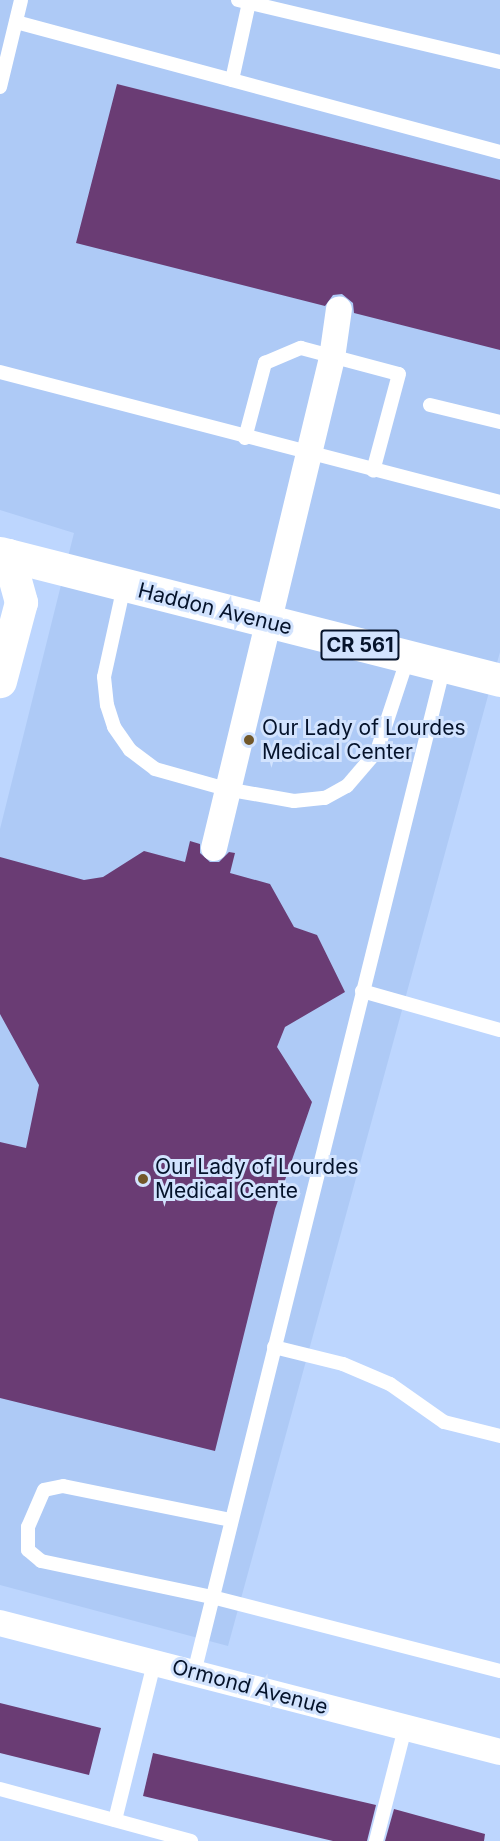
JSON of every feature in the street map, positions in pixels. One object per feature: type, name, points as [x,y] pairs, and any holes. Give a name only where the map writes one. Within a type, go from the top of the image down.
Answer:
[{"type":"main road","name":"Haddon Avenue","points":[[3,557],[500,680]]},
{"type":"main road","points":[[0,681],[21,602],[3,557]]},
{"type":"street","points":[[214,848],[266,621],[332,358],[339,309]]},
{"type":"street","name":"Ormond Avenue","points":[[0,1623],[500,1752]]},
{"type":"lane","points":[[0,87],[21,0]]},
{"type":"lane","points":[[232,80],[244,2],[500,62]]},
{"type":"lane","points":[[16,22],[500,152]]},
{"type":"lane","points":[[245,438],[266,363],[301,348],[399,374],[372,471]]},
{"type":"lane","points":[[0,372],[309,455],[500,502]]},
{"type":"lane","points":[[430,405],[500,422]]},
{"type":"lane","points":[[124,586],[104,677],[107,705],[114,727],[130,750],[155,769],[226,789],[294,801],[325,798],[347,786],[377,751],[408,657]]},
{"type":"lane","points":[[194,1673],[444,666]]},
{"type":"lane","points":[[363,991],[500,1030]]},
{"type":"lane","points":[[274,1347],[343,1364],[390,1384],[444,1422],[500,1436]]},
{"type":"lane","points":[[231,1520],[63,1486],[44,1491],[28,1527],[28,1550],[40,1561],[212,1597],[500,1671]]},
{"type":"lane","points":[[115,1820],[154,1663]]},
{"type":"lane","points":[[376,1841],[405,1728]]},
{"type":"lane","points":[[0,1789],[191,1841]]},
{"type":"shaded area","name":"Our Lady of Lourdes Medical Center","points":[[0,0],[500,0],[500,652],[228,1646],[0,1585],[0,829],[74,533],[0,510]]},
{"type":"building","points":[[117,84],[500,180],[500,350],[354,313],[353,303],[342,294],[333,295],[325,306],[76,243]]},
{"type":"building","name":"Our Lady of Lourdes Medical Cente","points":[[190,841],[200,844],[200,853],[210,862],[219,862],[229,852],[235,853],[230,873],[270,884],[294,927],[317,935],[345,992],[285,1027],[277,1047],[312,1102],[275,1209],[215,1451],[0,1398],[0,1142],[26,1148],[39,1085],[0,1014],[0,857],[84,880],[103,877],[144,851],[185,862]]},
{"type":"building","points":[[0,1703],[101,1728],[89,1775],[0,1753]]},
{"type":"building","points":[[153,1753],[376,1805],[367,1841],[333,1841],[143,1796]]},
{"type":"building","points":[[394,1809],[485,1834],[484,1841],[385,1841]]},
{"type":"place","name":"Our Lady of Lourdes Medical Center","points":[[249,740]]},
{"type":"place","name":"Our Lady of Lourdes Medical Cente","points":[[143,1179]]}]
